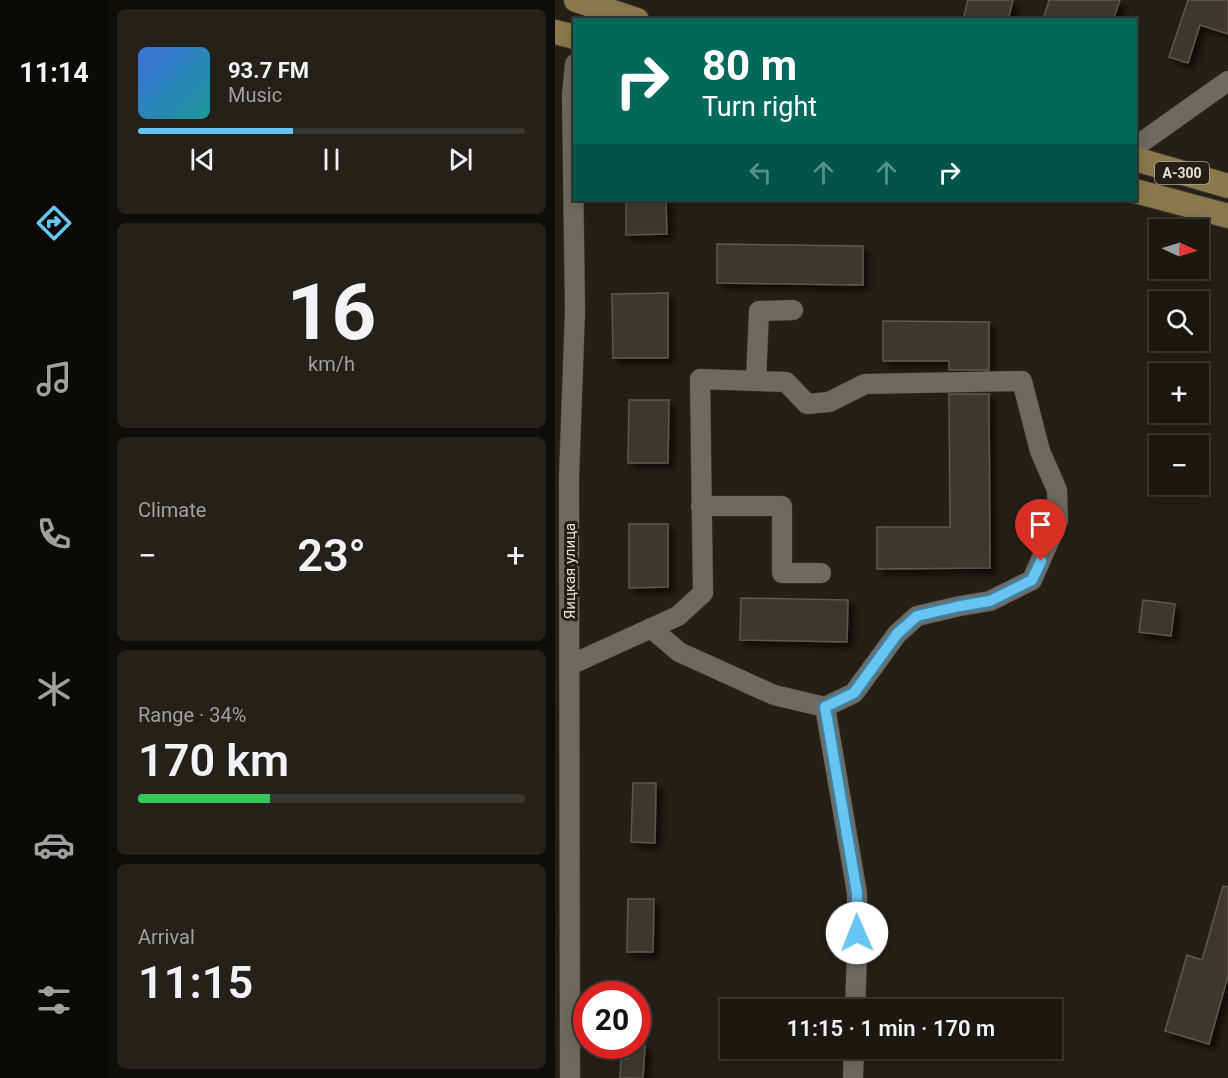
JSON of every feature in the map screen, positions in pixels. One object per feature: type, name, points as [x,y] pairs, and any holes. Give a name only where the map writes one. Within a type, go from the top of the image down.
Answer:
[{"type":"main road","points":[[576,0],[630,18]]},
{"type":"main road","points":[[555,32],[573,37]]},
{"type":"main road","name":"А-300","points":[[1137,160],[1228,186]]},
{"type":"main road","name":"А-300","points":[[1137,192],[1228,216]]},
{"type":"street","points":[[1137,146],[1228,81]]},
{"type":"street","name":"Яицкая улица","points":[[570,1078],[562,782],[570,665],[569,478],[575,311],[564,225],[573,85]]},
{"type":"street","points":[[756,381],[759,311],[793,310]]},
{"type":"street","points":[[570,665],[651,628],[678,616],[703,592],[700,379],[786,382],[807,404],[828,402],[865,384],[1022,381],[1040,451],[1057,490],[1058,521],[1032,580],[990,601],[917,616],[897,634],[854,693],[825,707],[774,695],[679,652],[651,628]]},
{"type":"street","points":[[701,506],[781,506],[782,573],[821,573]]},
{"type":"street","points":[[825,707],[857,893],[855,999]]},
{"type":"street","points":[[853,1078],[854,1059]]},
{"type":"building","points":[[968,0],[1013,0],[1008,18],[964,18]]},
{"type":"building","points":[[1049,0],[1120,0],[1114,18],[1044,18]]},
{"type":"building","points":[[1188,0],[1228,0],[1228,34],[1200,25],[1188,63],[1169,57]]},
{"type":"building","points":[[626,201],[666,201],[667,234],[626,235]]},
{"type":"building","points":[[717,244],[863,246],[863,285],[717,283]]},
{"type":"building","points":[[668,293],[668,358],[613,358],[612,294]]},
{"type":"building","points":[[883,321],[989,322],[989,370],[949,370],[949,361],[883,361]]},
{"type":"building","points":[[949,394],[989,394],[990,568],[877,569],[877,527],[950,527]]},
{"type":"building","points":[[629,400],[669,400],[668,463],[628,463]]},
{"type":"building","points":[[629,524],[668,524],[668,587],[629,588]]},
{"type":"building","points":[[741,598],[848,600],[847,642],[740,640]]},
{"type":"building","points":[[1143,600],[1175,604],[1171,636],[1139,632]]},
{"type":"building","points":[[633,783],[656,783],[655,843],[631,842]]},
{"type":"building","points":[[1223,886],[1228,887],[1228,976],[1209,1044],[1165,1031],[1187,955],[1202,960]]},
{"type":"building","points":[[628,899],[654,899],[653,952],[627,952]]},
{"type":"building","points":[[621,1059],[644,1059],[643,1078],[620,1078]]},
{"type":"route","points":[[857,933],[857,893],[825,707],[854,693],[897,634],[917,616],[990,601],[1032,580],[1041,561]]}]
